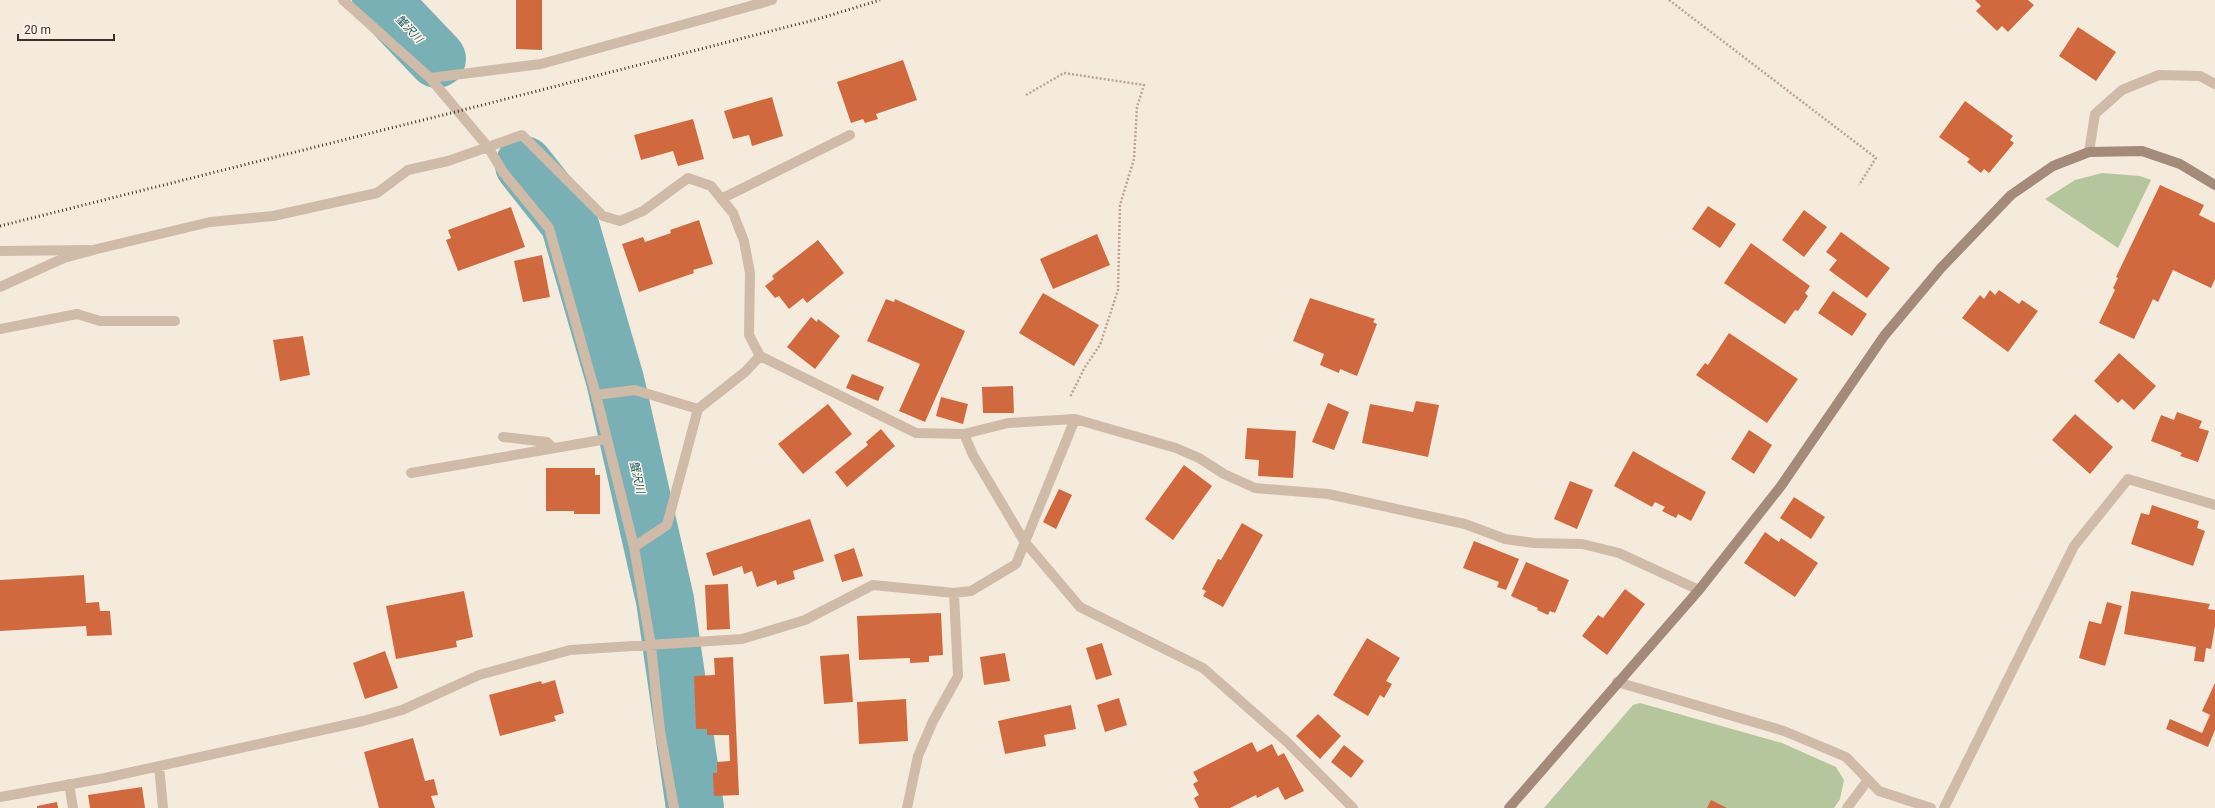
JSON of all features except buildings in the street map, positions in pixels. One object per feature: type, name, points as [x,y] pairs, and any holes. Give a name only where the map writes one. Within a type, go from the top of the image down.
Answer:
[{"type":"street","points":[[343,0],[430,78],[488,147],[503,172],[549,228],[598,394],[607,439],[638,544],[660,731],[674,808]]},
{"type":"street","points":[[430,78],[541,64],[772,0]]},
{"type":"street","points":[[2089,152],[2095,114],[2122,90],[2159,75],[2200,76],[2215,84]]},
{"type":"street","points":[[721,199],[850,135]]},
{"type":"street","points":[[0,287],[64,258],[210,222],[272,216],[377,193],[408,170],[448,161],[522,136],[603,216],[620,221],[643,211],[688,178],[711,186],[733,213],[744,241],[750,273],[749,335],[760,356],[916,433],[964,434],[1008,423],[1075,419],[1176,448],[1199,458],[1224,474],[1256,488],[1328,494],[1465,524],[1505,539],[1534,543],[1582,544],[1619,553],[1699,590]]},
{"type":"street","points":[[1509,808],[1617,682],[1699,590],[1781,486],[1884,336],[1941,268],[2011,195],[2053,166],[2089,152],[2142,151],[2180,164],[2215,185]]},
{"type":"street","points":[[0,251],[97,250]]},
{"type":"street","points":[[0,329],[78,314],[100,321],[175,321]]},
{"type":"street","points":[[638,544],[667,525],[698,409],[745,372],[760,356]]},
{"type":"street","points":[[598,394],[635,390],[698,409]]},
{"type":"street","points":[[0,797],[159,766],[363,721],[402,710],[478,675],[570,650],[680,644],[742,638],[805,620],[873,585],[954,593],[971,591],[1016,564],[1024,541],[1075,419]]},
{"type":"street","points":[[964,434],[973,455],[1024,541],[1080,607],[1203,668],[1287,742],[1354,808]]},
{"type":"street","points":[[503,437],[547,442],[553,448]]},
{"type":"street","points":[[412,473],[607,439]]},
{"type":"street","points":[[1944,808],[2074,546],[2128,479],[2215,505]]},
{"type":"street","points":[[907,808],[918,756],[933,721],[958,676],[954,593]]},
{"type":"street","points":[[1617,682],[1784,731],[1846,758],[1879,791],[1932,808]]},
{"type":"street","points":[[159,766],[163,808]]},
{"type":"street","points":[[1847,808],[1868,780]]},
{"type":"street","points":[[70,784],[73,808]]},
{"type":"path","points":[[1668,0],[1876,158],[1859,185]]},
{"type":"path","points":[[1026,95],[1064,73],[1144,85],[1137,107],[1134,159],[1120,205],[1118,290],[1100,345],[1065,406],[1075,419]]},
{"type":"green space","points":[[2102,173],[2140,176],[2151,180],[2118,248],[2045,199],[2075,180]]},
{"type":"green space","points":[[1640,703],[1782,743],[1836,767],[1844,780],[1840,799],[1834,808],[1544,808],[1633,705]]},
{"type":"waterway","name":"蟹沢川","points":[[381,0],[437,59]]},
{"type":"waterway","name":"蟹沢川","points":[[524,165],[569,222],[615,380],[665,600],[695,808]]},
{"type":"railway","points":[[0,226],[818,19],[880,0]]}]
